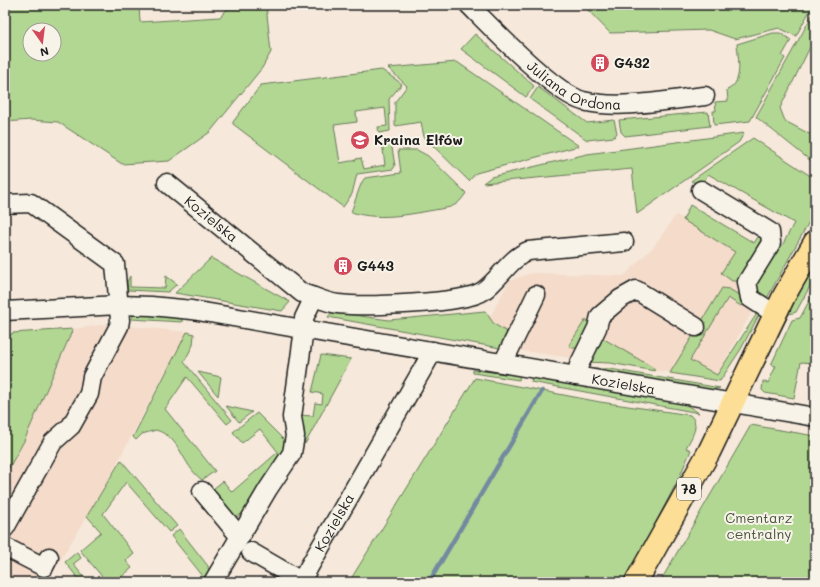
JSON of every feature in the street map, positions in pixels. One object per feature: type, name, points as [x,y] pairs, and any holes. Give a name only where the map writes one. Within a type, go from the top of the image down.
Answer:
[{"type":"main road","name":"78","points":[[636,582],[694,480],[775,314],[815,242]]},
{"type":"street","name":"Juliana Ordona","points":[[468,5],[540,72],[566,92],[582,100],[614,105],[705,96]]},
{"type":"street","name":"Kozielska","points":[[167,182],[302,292],[336,304],[373,306],[463,299],[484,291],[516,258],[528,251],[624,242]]},
{"type":"street","points":[[701,190],[770,232],[771,243],[746,282],[750,298],[775,314]]},
{"type":"street","points":[[5,204],[31,203],[115,264],[119,305],[119,326],[92,377],[89,394],[71,426],[53,442],[5,528]]},
{"type":"street","points":[[576,376],[578,364],[597,328],[600,316],[620,299],[636,290],[696,327]]},
{"type":"street","points":[[503,363],[536,295]]},
{"type":"street","points":[[213,582],[268,489],[292,453],[295,432],[292,417],[304,330],[304,318],[314,297]]},
{"type":"street","name":"Kozielska","points":[[5,311],[119,305],[192,310],[815,417]]},
{"type":"street","name":"Kozielska","points":[[251,552],[301,581],[433,351]]},
{"type":"street","points":[[202,490],[240,537]]},
{"type":"street","points":[[5,547],[44,567],[49,557]]},
{"type":"shaded area","points":[[676,215],[776,267],[715,379],[476,344],[509,281],[532,273],[624,276],[654,246]]},
{"type":"shaded area","points":[[109,324],[187,332],[102,491],[47,582],[5,582],[5,475],[24,441],[73,329]]},
{"type":"green space","points":[[5,5],[139,5],[140,22],[220,17],[231,5],[266,5],[271,52],[262,68],[210,132],[169,161],[122,164],[58,122],[31,120],[5,122]]},
{"type":"green space","points":[[583,5],[813,5],[796,36],[779,28],[735,39],[709,30],[610,33]]},
{"type":"green space","points":[[815,10],[815,37],[780,108],[785,121],[815,137],[815,160],[811,161],[756,117]]},
{"type":"green space","points":[[773,33],[780,33],[791,40],[782,56],[785,58],[750,121],[714,125],[713,111],[716,111],[715,102],[728,101],[727,90],[736,82],[738,76],[739,63],[737,44]]},
{"type":"green space","points":[[475,34],[534,86],[526,97],[461,49]]},
{"type":"green space","points":[[457,62],[579,146],[476,173],[469,181],[424,137],[421,122],[395,126],[395,102],[407,86],[388,68]]},
{"type":"green space","points":[[382,70],[402,84],[389,99],[390,131],[379,133],[378,127],[387,126],[385,108],[356,112],[357,122],[334,125],[340,163],[361,158],[364,169],[385,165],[382,142],[389,141],[391,142],[395,166],[393,169],[357,174],[352,194],[343,207],[233,124],[261,85]]},
{"type":"green space","points":[[538,87],[587,123],[614,120],[617,133],[614,137],[587,140],[530,99]]},
{"type":"green space","points":[[708,112],[710,126],[625,136],[621,132],[619,120]]},
{"type":"green space","points":[[744,133],[739,142],[637,214],[632,169],[483,183],[491,177],[587,154]]},
{"type":"green space","points":[[753,138],[815,179],[815,211],[766,300],[752,287],[767,260],[782,246],[794,223],[708,174],[701,186],[691,181]]},
{"type":"green space","points":[[398,150],[417,150],[428,156],[466,193],[455,205],[446,208],[398,216],[374,216],[351,212],[359,188],[365,178],[401,173]]},
{"type":"green space","points":[[690,205],[754,243],[760,234],[762,238],[739,281],[732,281],[721,273],[735,252],[683,220]]},
{"type":"green space","points":[[211,258],[290,302],[282,311],[175,293]]},
{"type":"green space","points":[[815,258],[815,277],[796,312],[789,314],[764,365],[762,365]]},
{"type":"green space","points":[[130,276],[130,287],[165,288],[166,276],[177,284],[168,292],[128,290],[127,282]]},
{"type":"green space","points":[[722,288],[729,289],[746,299],[741,306],[728,298],[690,360],[717,375],[756,315],[755,314],[758,308],[761,311],[741,349],[720,381],[670,373]]},
{"type":"green space","points":[[815,290],[815,363],[801,362],[794,398],[765,393],[762,390],[763,381],[768,383],[776,366],[771,365],[792,320],[800,318]]},
{"type":"green space","points":[[485,311],[494,324],[507,332],[500,348],[328,317],[332,312],[389,320]]},
{"type":"green space","points":[[134,314],[182,317],[182,322],[131,319]]},
{"type":"green space","points":[[586,319],[590,325],[579,348],[572,348],[569,345]]},
{"type":"green space","points":[[73,329],[24,441],[5,475],[5,344],[12,333]]},
{"type":"green space","points":[[187,332],[194,334],[193,345],[184,362],[232,420],[227,424],[187,377],[165,409],[215,471],[202,480],[195,474],[176,445],[165,434],[156,430],[142,434],[136,440],[133,437]]},
{"type":"green space","points":[[604,339],[652,367],[655,371],[610,363],[586,362],[599,340]]},
{"type":"green space","points":[[321,355],[351,359],[305,444],[304,430],[299,415],[313,416],[315,403],[322,404],[323,394],[312,392]]},
{"type":"green space","points":[[587,369],[610,369],[720,388],[711,390],[700,389]]},
{"type":"green space","points":[[473,370],[520,375],[519,380],[473,373]]},
{"type":"green space","points":[[198,372],[221,377],[218,396]]},
{"type":"green space","points":[[532,377],[685,404],[699,413],[531,382]]},
{"type":"green space","points":[[475,378],[600,402],[690,415],[693,419],[695,423],[694,432],[686,448],[691,450],[679,478],[625,582],[349,582]]},
{"type":"green space","points":[[226,406],[252,412],[239,422]]},
{"type":"green space","points":[[257,413],[287,443],[279,460],[257,496],[242,513],[236,517],[232,515],[212,492],[213,489],[223,481],[232,492],[278,452],[260,429],[242,443],[233,432]]},
{"type":"green space","name":"Cmentarz centralny","points":[[751,425],[815,436],[815,582],[660,582]]},
{"type":"green space","points":[[121,460],[177,526],[169,532],[126,482],[103,514],[134,554],[126,561],[132,568],[115,582],[101,582],[104,579],[80,550],[101,532],[87,516]]},
{"type":"green space","points":[[179,529],[208,566],[209,575],[204,582],[194,582],[202,575],[171,536]]},
{"type":"green space","points":[[77,552],[81,558],[73,564],[88,582],[81,582],[65,562]]},
{"type":"waterway","points":[[429,582],[542,391]]},
{"type":"place","name":"G432","points":[[600,63]]},
{"type":"place","name":"Kraina Elfów","points":[[360,140]]},
{"type":"place","name":"G443","points":[[343,266]]}]
